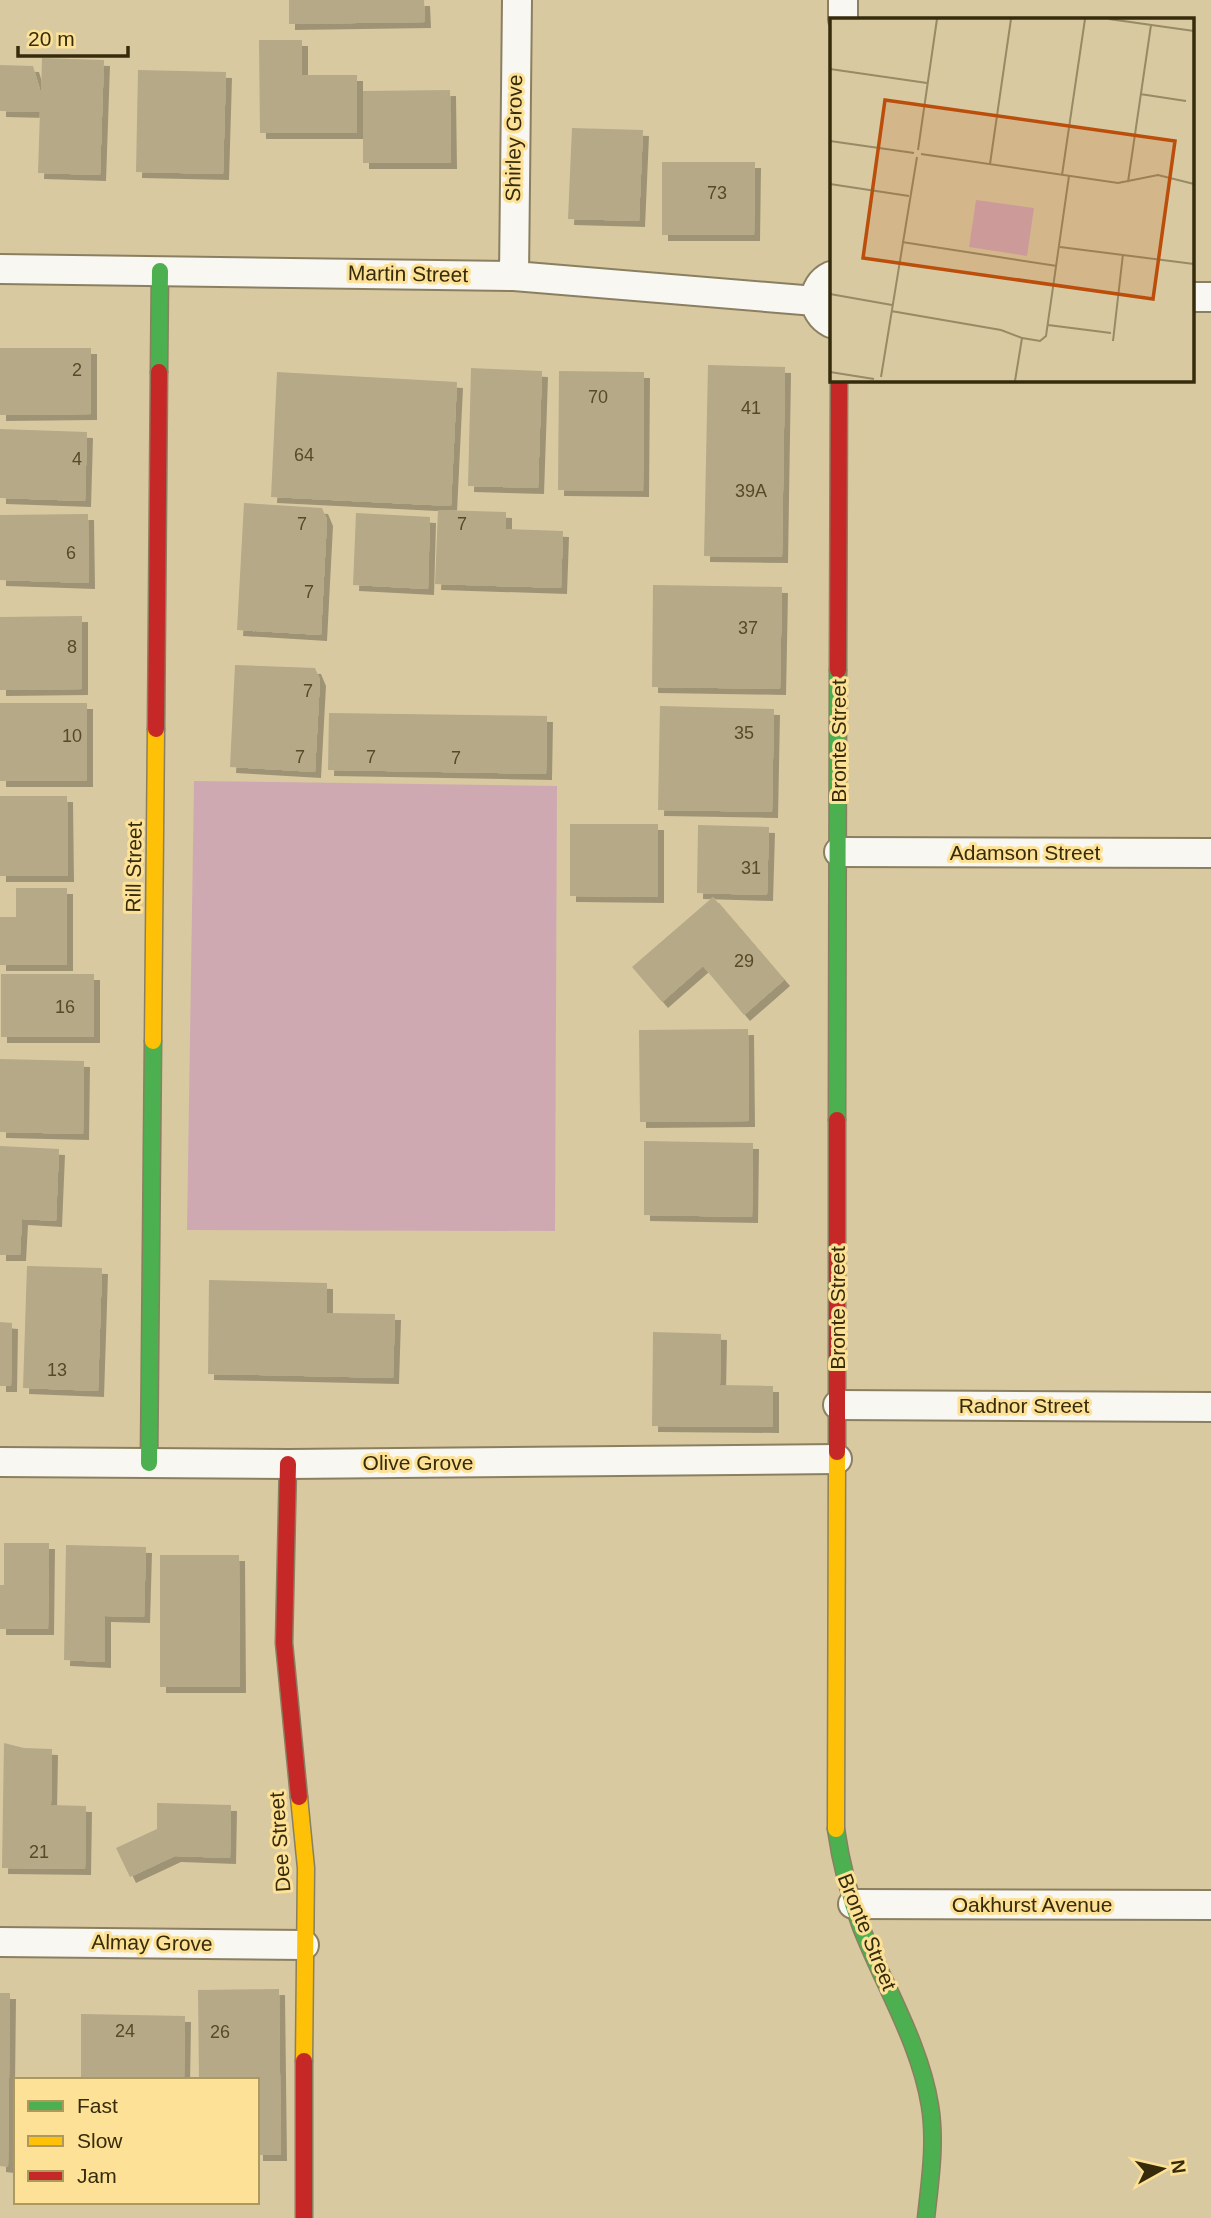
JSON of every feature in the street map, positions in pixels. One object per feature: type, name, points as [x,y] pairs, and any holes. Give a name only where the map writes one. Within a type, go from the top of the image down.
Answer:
[{"type":"street","name":"Shirley Grove","points":[[514,276],[517,0]]},
{"type":"street","points":[[842,18],[843,0]]},
{"type":"street","name":"Martin Street","points":[[0,269],[514,276],[823,312]]},
{"type":"street","name":"Rill Street","points":[[149,1463],[160,271]]},
{"type":"street","points":[[823,312],[820,284],[830,277]]},
{"type":"street","name":"Bronte Street","points":[[839,382],[836,1829],[843,1878],[899,2011],[928,2091],[933,2142],[926,2218]]},
{"type":"street","name":"Adamson Street","points":[[839,852],[1211,853]]},
{"type":"street","name":"Radnor Street","points":[[838,1405],[1211,1407]]},
{"type":"street","name":"Olive Grove","points":[[0,1462],[288,1464],[837,1459]]},
{"type":"street","name":"Dee Street","points":[[288,1464],[284,1643],[306,1868],[304,2218]]},
{"type":"street","name":"Oakhurst Avenue","points":[[853,1904],[1211,1905]]},
{"type":"street","name":"Almay Grove","points":[[0,1942],[304,1945]]},
{"type":"shaded area","points":[[194,781],[557,786],[555,1231],[187,1230]]},
{"type":"building","points":[[289,0],[424,0],[425,22],[289,24]]},
{"type":"building","points":[[259,40],[302,40],[302,75],[357,75],[357,133],[260,133]]},
{"type":"building","points":[[42,58],[104,60],[100,175],[38,173],[40,112],[0,111],[0,65],[33,66],[41,93]]},
{"type":"building","points":[[138,70],[226,72],[223,174],[136,172]]},
{"type":"building","points":[[450,90],[451,163],[363,163],[363,91]]},
{"type":"building","points":[[572,128],[643,130],[639,221],[568,219]]},
{"type":"building","points":[[662,162],[755,162],[754,235],[662,235]]},
{"type":"building","points":[[0,348],[91,348],[91,414],[0,415]]},
{"type":"building","points":[[708,365],[785,367],[782,557],[704,556]]},
{"type":"building","points":[[471,368],[542,371],[538,488],[468,486]]},
{"type":"building","points":[[559,371],[644,372],[643,491],[558,490]]},
{"type":"building","points":[[277,372],[457,382],[451,506],[271,497]]},
{"type":"building","points":[[0,429],[87,432],[85,501],[0,498]]},
{"type":"building","points":[[244,503],[322,508],[327,520],[321,635],[237,630]]},
{"type":"building","points":[[438,510],[506,512],[506,529],[563,531],[561,588],[435,584]]},
{"type":"building","points":[[356,513],[430,517],[428,589],[353,585]]},
{"type":"building","points":[[88,514],[89,583],[0,580],[0,515]]},
{"type":"building","points":[[653,585],[782,587],[780,689],[652,687]]},
{"type":"building","points":[[82,616],[82,689],[0,690],[0,617]]},
{"type":"building","points":[[235,665],[315,668],[320,680],[315,772],[230,767]]},
{"type":"building","points":[[0,703],[87,703],[87,781],[0,781]]},
{"type":"building","points":[[660,706],[774,709],[772,812],[658,810]]},
{"type":"building","points":[[329,713],[547,716],[546,774],[328,770]]},
{"type":"building","points":[[0,796],[67,796],[68,876],[0,876]]},
{"type":"building","points":[[570,824],[658,824],[658,897],[570,896]]},
{"type":"building","points":[[698,825],[769,827],[767,895],[697,893]]},
{"type":"building","points":[[16,888],[67,888],[67,965],[0,965],[0,917],[16,917]]},
{"type":"building","points":[[713,897],[784,980],[744,1015],[703,966],[662,1002],[632,967]]},
{"type":"building","points":[[1,974],[94,974],[94,1037],[1,1037]]},
{"type":"building","points":[[748,1029],[749,1121],[640,1122],[639,1030]]},
{"type":"building","points":[[0,1059],[84,1061],[83,1134],[0,1132]]},
{"type":"building","points":[[644,1141],[753,1143],[752,1217],[644,1215]]},
{"type":"building","points":[[0,1146],[59,1149],[56,1221],[22,1219],[20,1255],[0,1255]]},
{"type":"building","points":[[27,1266],[102,1268],[98,1391],[23,1388]]},
{"type":"building","points":[[209,1280],[327,1283],[327,1313],[395,1314],[393,1378],[208,1374]]},
{"type":"building","points":[[0,1322],[12,1323],[11,1386],[0,1386]]},
{"type":"building","points":[[653,1332],[721,1334],[720,1385],[773,1386],[773,1427],[652,1426]]},
{"type":"building","points":[[4,1543],[49,1543],[48,1629],[0,1629]]},
{"type":"building","points":[[66,1545],[146,1547],[144,1617],[105,1616],[105,1662],[64,1660]]},
{"type":"building","points":[[160,1555],[239,1555],[240,1687],[160,1687]]},
{"type":"building","points":[[4,1743],[24,1748],[52,1749],[51,1805],[86,1806],[85,1869],[2,1868]]},
{"type":"building","points":[[157,1803],[231,1805],[230,1858],[175,1856],[130,1877],[116,1848],[157,1829]]},
{"type":"building","points":[[279,1989],[281,2155],[259,2155],[259,2078],[199,2078],[198,1990]]},
{"type":"building","points":[[0,1993],[10,1993],[8,2167],[0,2166]]},
{"type":"building","points":[[81,2014],[185,2016],[184,2078],[81,2078]]},
{"type":"traffic: fast","points":[[159,372],[160,271]]},
{"type":"traffic: fast","points":[[837,1120],[838,670]]},
{"type":"traffic: fast","points":[[149,1463],[153,1041]]},
{"type":"traffic: fast","points":[[836,1829],[843,1867],[857,1915],[910,2037],[925,2083],[932,2134],[926,2218]]},
{"type":"traffic: slow","points":[[153,1041],[156,729]]},
{"type":"traffic: slow","points":[[836,1829],[837,1452]]},
{"type":"traffic: slow","points":[[299,1797],[306,1868],[304,2061]]},
{"type":"traffic: jam","points":[[156,729],[159,372]]},
{"type":"traffic: jam","points":[[838,670],[839,382]]},
{"type":"traffic: jam","points":[[837,1120],[837,1452]]},
{"type":"traffic: jam","points":[[288,1464],[284,1643],[299,1797]]},
{"type":"traffic: jam","points":[[304,2061],[304,2218]]}]
